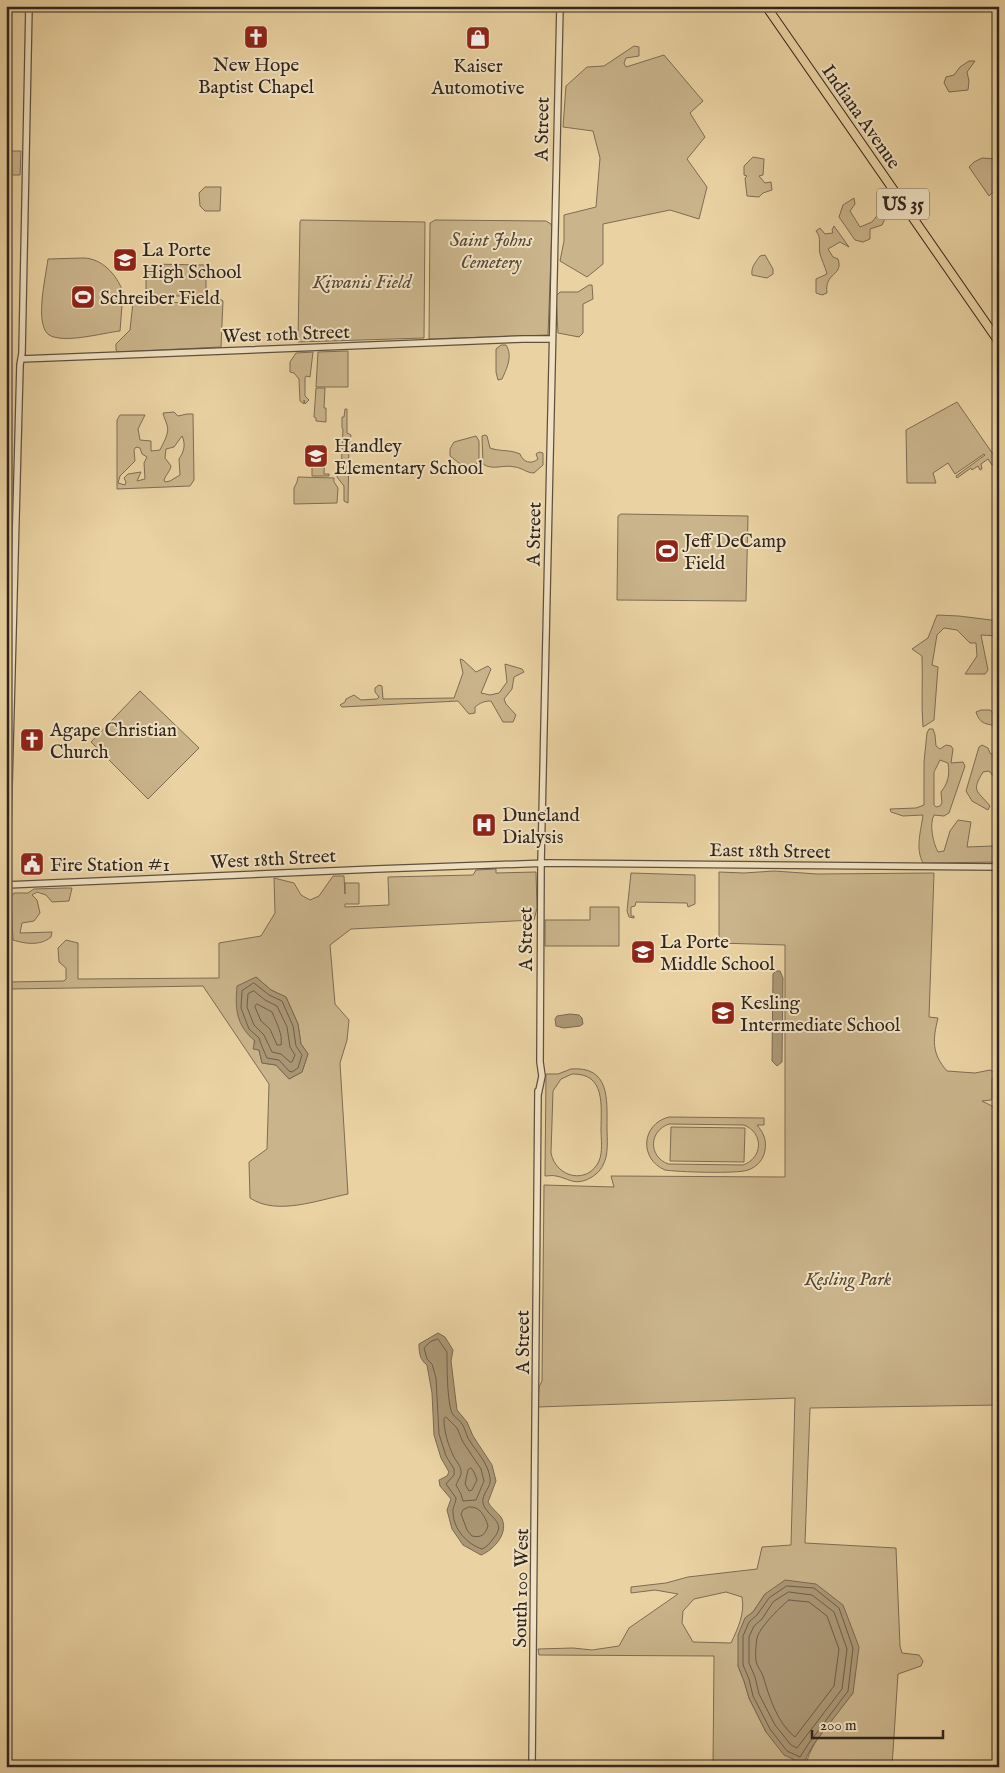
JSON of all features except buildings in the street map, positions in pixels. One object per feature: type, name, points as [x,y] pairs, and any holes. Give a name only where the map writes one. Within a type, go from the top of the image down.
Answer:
[{"type":"main road","name":"Indiana Avenue","points":[[766,6],[999,342]]},
{"type":"street","points":[[6,899],[29,6]]},
{"type":"street","name":"A Street","points":[[536,1409],[538,1095],[542,1076],[540,1062],[540,863],[560,6]]},
{"type":"street","name":"West 10th Street","points":[[21,359],[552,339]]},
{"type":"street","name":"East 18th Street","points":[[540,863],[999,867]]},
{"type":"street","name":"West 18th Street","points":[[6,885],[540,863]]},
{"type":"street","points":[[6,1030],[8,1038],[6,1063]]},
{"type":"street","name":"South 100 West","points":[[532,1767],[536,1409]]},
{"type":"green space","points":[[634,46],[639,47],[639,56],[626,58],[624,63],[626,67],[664,55],[703,101],[690,113],[705,137],[687,159],[707,187],[699,219],[670,210],[603,224],[603,264],[587,277],[560,261],[564,241],[564,215],[596,207],[600,158],[593,131],[563,127],[566,86],[587,67],[604,66]]},
{"type":"green space","points":[[969,61],[975,61],[967,72],[968,90],[949,92],[944,83],[946,77],[954,75],[960,67]]},
{"type":"green space","points":[[6,151],[21,151],[20,175],[6,175]]},
{"type":"green space","points":[[753,157],[764,159],[763,175],[759,176],[765,183],[771,182],[772,190],[763,193],[759,197],[747,196],[745,178],[747,176],[744,175],[744,166]]},
{"type":"green space","points":[[982,158],[999,159],[999,186],[989,196],[969,167]]},
{"type":"green space","points":[[205,187],[221,187],[220,211],[205,211],[200,206],[199,193]]},
{"type":"green space","points":[[854,198],[855,204],[850,211],[860,227],[872,222],[876,217],[886,214],[889,211],[889,205],[893,211],[882,225],[870,229],[870,239],[863,242],[855,240],[839,217],[843,205]]},
{"type":"green space","name":"Kiwanis Field","points":[[301,220],[425,222],[424,338],[298,342]]},
{"type":"green space","name":"Saint Johns Cemetery","points":[[435,220],[546,221],[551,224],[548,335],[429,339],[430,223]]},
{"type":"green space","points":[[834,226],[849,247],[840,242],[828,249],[833,257],[838,259],[839,264],[838,269],[828,281],[827,293],[822,295],[816,293],[816,279],[827,274],[820,254],[819,239],[816,231],[820,228],[825,234],[833,233]]},
{"type":"green space","points":[[765,255],[773,269],[773,274],[767,278],[752,275],[755,263],[760,256]]},
{"type":"green space","name":"Schreiber Field","points":[[83,258],[102,264],[117,280],[123,292],[120,331],[76,338],[51,336],[46,331],[42,313],[43,289],[48,259]]},
{"type":"green space","points":[[146,264],[206,265],[206,296],[146,296]]},
{"type":"green space","points":[[592,285],[593,299],[583,304],[583,333],[579,337],[558,333],[556,296],[560,292],[578,292]]},
{"type":"green space","points":[[211,299],[223,301],[221,347],[118,352],[116,350],[116,344],[130,330],[133,302],[210,303]]},
{"type":"green space","points":[[501,345],[506,345],[509,358],[502,379],[498,380],[496,349]]},
{"type":"green space","points":[[348,351],[348,387],[316,387],[318,352]]},
{"type":"green space","points":[[313,352],[310,377],[306,376],[305,378],[305,396],[309,400],[305,404],[304,400],[304,404],[300,401],[299,379],[294,373],[290,372],[290,362],[296,353]]},
{"type":"green space","points":[[316,388],[325,388],[324,408],[326,408],[326,422],[316,421],[314,417]]},
{"type":"green space","points":[[957,402],[997,462],[992,465],[988,459],[981,464],[982,469],[980,470],[978,466],[972,470],[971,468],[957,478],[956,476],[984,454],[955,474],[948,463],[933,473],[936,483],[907,483],[906,430]]},
{"type":"green space","points":[[345,409],[347,409],[347,433],[351,435],[349,446],[348,503],[344,501],[344,486],[337,477],[337,474],[341,474],[342,417],[344,417]]},
{"type":"green space","points":[[174,412],[178,416],[193,414],[194,480],[190,486],[117,489],[117,420],[120,415],[145,415],[138,429],[140,440],[151,441],[151,451],[160,450],[167,435],[168,428],[163,413]],"holes":[[[182,436],[184,445],[179,459],[180,475],[165,482],[164,480],[171,466],[165,458],[166,449],[174,447]],[[136,447],[140,448],[142,454],[147,457],[144,463],[145,479],[137,481],[141,472],[128,474],[124,478],[125,485],[118,483],[120,476],[135,461],[134,450]]]},
{"type":"green space","points":[[476,436],[479,441],[479,461],[474,466],[463,466],[450,456],[450,449],[454,442]]},
{"type":"green space","points":[[482,436],[487,436],[490,448],[516,452],[528,462],[538,459],[536,454],[539,452],[543,453],[543,465],[534,473],[511,466],[494,467],[483,464]]},
{"type":"green space","points":[[325,446],[324,474],[329,474],[329,476],[312,476],[312,459],[315,459],[320,449]]},
{"type":"green space","points":[[298,477],[334,478],[338,488],[337,503],[294,504],[294,488]]},
{"type":"green space","points":[[621,514],[748,516],[746,601],[617,600],[618,516]]},
{"type":"green space","points":[[937,615],[999,621],[999,636],[981,635],[988,670],[985,674],[965,674],[977,656],[976,643],[970,643],[957,630],[944,628],[937,635],[932,665],[938,667],[934,720],[923,727],[922,656],[912,649],[928,638]]},
{"type":"green space","points":[[460,659],[476,672],[488,666],[491,669],[481,693],[490,695],[499,693],[507,682],[505,664],[522,669],[524,672],[514,677],[512,689],[504,699],[516,715],[513,722],[503,722],[491,701],[479,704],[475,707],[475,713],[469,714],[458,701],[342,707],[340,705],[354,695],[361,700],[377,699],[379,697],[375,692],[375,688],[379,685],[382,686],[383,699],[454,698],[463,673]]},
{"type":"green space","points":[[140,691],[199,748],[148,799],[91,742]]},
{"type":"green space","points":[[990,710],[999,718],[999,726],[982,722],[976,712]]},
{"type":"green space","points":[[929,729],[933,729],[936,746],[940,749],[946,745],[951,746],[953,749],[951,763],[963,762],[965,766],[949,813],[944,816],[934,815],[932,834],[938,852],[944,851],[950,831],[958,820],[971,822],[967,847],[993,846],[999,849],[999,862],[923,863],[919,845],[923,815],[903,816],[891,812],[890,809],[916,808],[924,805],[924,762]],"holes":[[[940,760],[948,763],[948,779],[941,792],[942,803],[936,807],[934,805],[934,772]]]},
{"type":"green space","points":[[982,745],[988,748],[990,753],[999,760],[999,774],[994,777],[989,771],[983,772],[977,784],[977,790],[990,806],[988,810],[972,801],[966,791],[979,747]]},
{"type":"green space","points":[[496,869],[496,873],[536,872],[537,908],[534,920],[351,929],[330,945],[335,1004],[349,1020],[347,1040],[340,1063],[348,1194],[311,1203],[285,1206],[272,1206],[250,1198],[249,1162],[267,1149],[269,1084],[203,986],[9,989],[9,982],[64,981],[66,979],[66,968],[59,962],[58,948],[66,940],[78,943],[78,979],[219,978],[219,943],[261,936],[275,913],[274,878],[294,883],[301,895],[310,900],[319,896],[333,876],[344,876],[345,894],[345,883],[359,883],[359,904],[345,904],[345,907],[389,905],[388,877],[473,875],[476,870]],"holes":[[[256,977],[271,990],[286,997],[298,1024],[301,1044],[308,1054],[302,1072],[289,1079],[276,1065],[262,1063],[259,1050],[254,1049]]]},
{"type":"green space","name":"Kesling Park","points":[[774,871],[817,874],[934,873],[929,1017],[938,1018],[934,1039],[936,1052],[947,1071],[975,1073],[990,1070],[999,1075],[999,1098],[995,1098],[996,1080],[992,1079],[992,1098],[991,1100],[982,1101],[996,1108],[999,1106],[999,1405],[810,1408],[805,1543],[896,1548],[900,1646],[902,1653],[919,1655],[923,1661],[921,1666],[898,1674],[892,1767],[806,1767],[808,1758],[818,1739],[853,1693],[765,1594],[753,1612],[745,1618],[738,1666],[749,1698],[766,1732],[793,1759],[797,1767],[713,1767],[714,1656],[539,1655],[538,1649],[573,1648],[592,1650],[619,1646],[629,1628],[678,1594],[655,1590],[631,1593],[631,1587],[666,1583],[688,1577],[757,1569],[762,1547],[791,1545],[795,1398],[538,1407],[539,1387],[542,1381],[544,1185],[614,1187],[611,1176],[785,1177],[785,945],[719,943],[719,872]],"holes":[[[726,1592],[742,1597],[742,1615],[731,1643],[693,1642],[682,1623],[683,1611],[694,1599]]]},
{"type":"green space","points":[[631,873],[695,875],[695,904],[688,907],[687,903],[636,902],[635,906],[631,907],[631,916],[634,916],[634,918],[629,917],[627,911]]},
{"type":"green space","points":[[72,888],[69,901],[52,902],[46,895],[37,892],[32,895],[37,900],[40,913],[34,921],[22,923],[20,933],[52,932],[51,937],[42,942],[33,943],[13,940],[11,898],[14,893],[28,893],[34,889]]},
{"type":"green space","points":[[590,907],[619,907],[619,946],[545,946],[545,920],[590,920]]},
{"type":"green space","points":[[571,1069],[584,1069],[593,1073],[604,1086],[607,1106],[606,1156],[602,1168],[589,1179],[574,1181],[555,1176],[545,1176],[546,1074],[558,1074]],"holes":[[[572,1074],[583,1075],[591,1079],[596,1085],[601,1101],[601,1154],[594,1169],[580,1176],[565,1173],[554,1162],[551,1153],[553,1091],[561,1079]]]},
{"type":"green space","points":[[669,1117],[764,1118],[764,1125],[757,1125],[763,1133],[765,1140],[762,1159],[751,1169],[742,1171],[665,1170],[657,1165],[647,1150],[649,1134],[660,1121]],"holes":[[[669,1124],[744,1125],[755,1134],[758,1139],[758,1145],[754,1157],[750,1162],[743,1165],[668,1164],[661,1160],[654,1150],[655,1138],[658,1132],[662,1127]]]},
{"type":"green space","points":[[671,1127],[745,1128],[744,1162],[670,1161]]},
{"type":"water","points":[[776,971],[780,971],[783,978],[782,1062],[777,1066],[772,1061],[773,974]]},
{"type":"water","points":[[256,977],[271,990],[286,997],[298,1024],[301,1044],[308,1054],[302,1072],[289,1079],[276,1065],[262,1063],[259,1050],[253,1049],[255,1041],[240,1023],[236,1002],[237,986]]},
{"type":"water","points":[[579,1015],[582,1018],[583,1024],[564,1028],[556,1026],[555,1019],[557,1016]]},
{"type":"water","points":[[438,1333],[445,1337],[453,1350],[451,1361],[457,1410],[467,1422],[473,1436],[492,1465],[496,1481],[488,1502],[501,1517],[503,1523],[502,1534],[491,1549],[481,1555],[463,1545],[452,1529],[447,1510],[451,1499],[440,1486],[439,1480],[447,1476],[449,1472],[441,1458],[434,1435],[432,1393],[427,1365],[420,1356],[419,1350],[419,1344]]},
{"type":"water","points":[[785,1580],[816,1584],[843,1605],[859,1647],[853,1693],[813,1745],[806,1758],[806,1767],[797,1767],[793,1759],[784,1755],[766,1732],[749,1698],[738,1666],[738,1635],[745,1618],[753,1612],[765,1594]]},
{"type":"place","name":"New Hope Baptist Chapel","points":[[256,37]]},
{"type":"place","name":"Kaiser Automotive","points":[[478,38]]},
{"type":"place","name":"La Porte High School","points":[[125,260]]},
{"type":"place","name":"Schreiber Field","points":[[83,297]]},
{"type":"place","name":"Handley Elementary School","points":[[316,456]]},
{"type":"place","name":"Jeff DeCamp Field","points":[[667,551]]},
{"type":"place","name":"Agape Christian Church","points":[[32,740]]},
{"type":"place","name":"Duneland Dialysis","points":[[484,825]]},
{"type":"place","name":"Fire Station #1","points":[[32,864]]},
{"type":"place","name":"La Porte Middle School","points":[[643,952]]},
{"type":"place","name":"Kesling Intermediate School","points":[[723,1013]]}]
